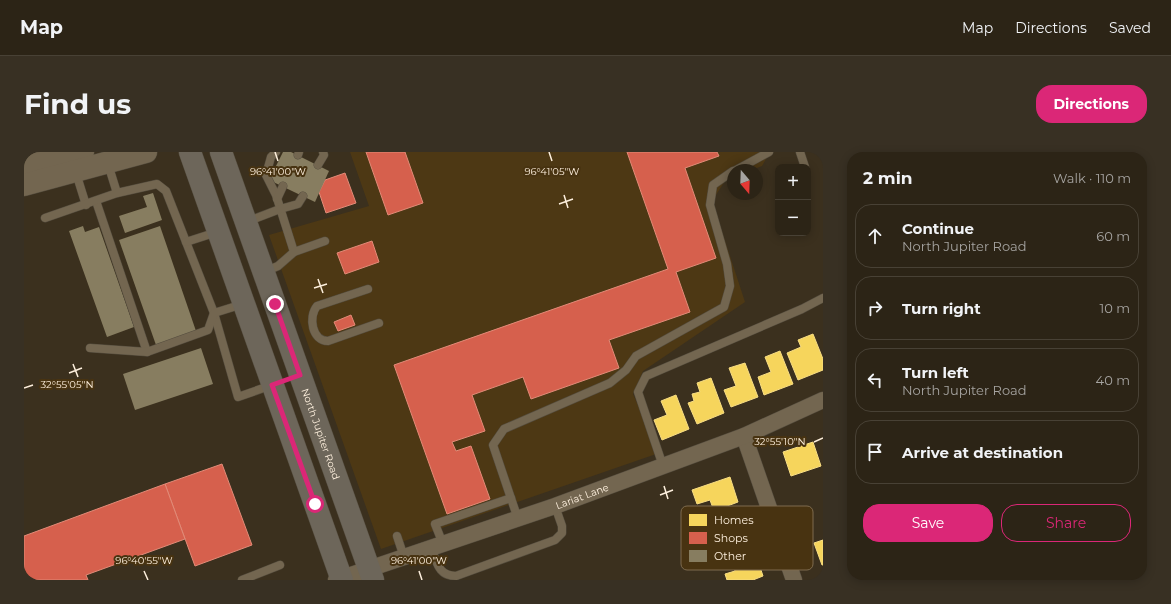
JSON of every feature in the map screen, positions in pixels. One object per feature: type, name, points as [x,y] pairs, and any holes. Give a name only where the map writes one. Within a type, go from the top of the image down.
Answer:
[{"type":"main road","points":[[24,165],[54,155],[79,162],[108,163],[146,152]]},
{"type":"main road","points":[[190,152],[339,579]]},
{"type":"main road","name":"North Jupiter Road","points":[[221,152],[371,574]]},
{"type":"main road","points":[[24,185],[79,162]]},
{"type":"main road","points":[[272,385],[300,375]]},
{"type":"street","name":"Lariat Lane","points":[[339,579],[371,574],[404,557],[555,506],[744,436],[823,400]]},
{"type":"street","points":[[744,436],[768,506]]},
{"type":"street","points":[[791,570],[794,580]]},
{"type":"lane","points":[[276,152],[271,157],[266,175],[277,199],[294,252]]},
{"type":"lane","points":[[318,165],[324,155],[323,152]]},
{"type":"lane","points":[[747,164],[769,152]]},
{"type":"lane","points":[[800,152],[804,164]]},
{"type":"lane","points":[[79,162],[86,205]]},
{"type":"lane","points":[[108,163],[117,193]]},
{"type":"lane","points":[[518,519],[493,445],[504,429],[610,383],[626,370],[636,356],[724,307],[730,286],[727,264],[710,205],[713,185],[727,175]]},
{"type":"lane","points":[[45,218],[117,193],[157,184],[166,190],[214,313],[238,397],[272,385]]},
{"type":"lane","points":[[277,199],[283,186]]},
{"type":"lane","points":[[246,223],[280,209],[298,204],[303,196]]},
{"type":"lane","points":[[96,201],[147,352]]},
{"type":"lane","points":[[186,242],[218,232]]},
{"type":"lane","points":[[264,273],[278,266],[294,252],[325,241]]},
{"type":"lane","points":[[368,289],[317,306],[312,312],[311,318],[317,337],[323,341],[328,341],[379,323]]},
{"type":"lane","points":[[663,466],[638,392],[646,376],[802,309],[823,298]]},
{"type":"lane","points":[[214,313],[243,304]]},
{"type":"lane","points":[[90,348],[147,352],[208,330],[214,313]]},
{"type":"lane","points":[[511,498],[436,524],[437,546],[441,572],[448,576],[456,576],[555,540],[562,533],[562,526],[555,506]]},
{"type":"lane","points":[[397,536],[404,557]]},
{"type":"lane","points":[[242,580],[280,566]]},
{"type":"shaded area","points":[[350,152],[770,152],[763,164],[727,164],[727,180],[712,201],[745,302],[643,371],[633,394],[659,453],[381,549],[269,235],[369,206]]},
{"type":"building: Homes","points":[[813,334],[823,359],[823,370],[798,380],[787,353],[801,347],[798,340]]},
{"type":"building: Homes","points":[[780,351],[793,384],[764,395],[758,377],[771,372],[765,357]]},
{"type":"building: Homes","points":[[745,363],[758,397],[731,407],[724,390],[736,386],[729,368]]},
{"type":"building: Homes","points":[[711,378],[724,413],[697,424],[688,403],[694,401],[692,394],[700,392],[697,383]]},
{"type":"building: Homes","points":[[676,395],[689,429],[662,440],[654,420],[667,415],[661,401]]},
{"type":"building: Homes","points":[[813,442],[821,466],[791,476],[783,452]]},
{"type":"building: Homes","points":[[730,477],[738,502],[727,506],[712,506],[710,500],[697,504],[692,490]]},
{"type":"building: Homes","points":[[823,540],[823,565],[822,565],[814,543]]},
{"type":"building: Homes","points":[[761,570],[763,576],[753,580],[727,580],[725,574],[735,571]]},
{"type":"building: Shops","points":[[366,152],[405,152],[423,203],[388,215]]},
{"type":"building: Shops","points":[[627,152],[717,152],[719,156],[685,168],[716,258],[676,272],[690,312],[609,340],[619,368],[531,399],[523,377],[472,395],[485,431],[452,442],[456,451],[471,446],[490,499],[447,514],[394,365],[668,269]]},
{"type":"building: Shops","points":[[345,173],[356,203],[326,213],[319,192],[325,180]]},
{"type":"building: Shops","points":[[372,241],[379,262],[345,274],[337,253]]},
{"type":"building: Shops","points":[[351,315],[355,325],[338,331],[334,322]]},
{"type":"building: Shops","points":[[222,464],[252,545],[195,566],[165,484]]},
{"type":"building: Shops","points":[[165,484],[185,539],[86,575],[88,580],[24,580],[24,536]]},
{"type":"building: Other","points":[[283,152],[291,152],[329,171],[315,202],[269,180]]},
{"type":"building: Other","points":[[153,193],[162,220],[125,233],[119,216],[147,207],[143,196]]},
{"type":"building: Other","points":[[83,226],[85,232],[99,227],[134,327],[107,337],[69,231]]},
{"type":"building: Other","points":[[160,226],[196,331],[156,345],[119,240]]},
{"type":"building: Other","points":[[201,348],[213,384],[135,410],[123,374]]},
{"type":"route","points":[[275,304],[300,375],[272,385],[315,504]]}]
